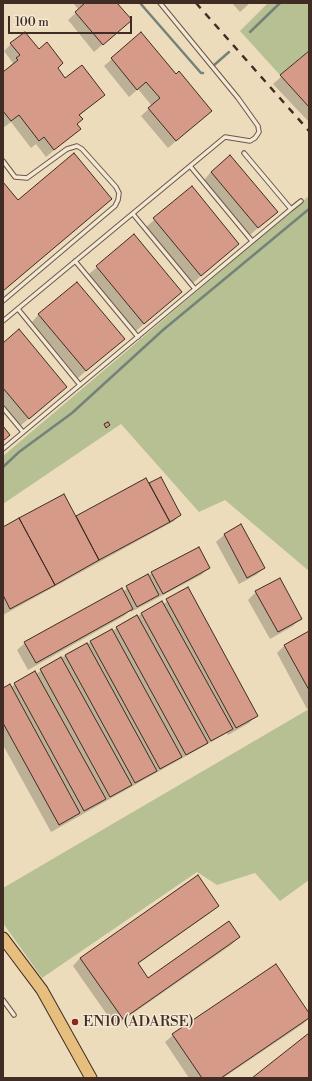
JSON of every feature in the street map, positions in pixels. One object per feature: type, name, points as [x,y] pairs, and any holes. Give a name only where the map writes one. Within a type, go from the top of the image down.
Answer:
[{"type":"main road","points":[[5,942],[42,990],[91,1078]]},
{"type":"lane","points":[[3,321],[225,137],[250,141],[255,138],[259,132],[258,126],[238,98],[160,3]]},
{"type":"lane","points":[[3,161],[16,177],[27,178],[67,149],[77,146],[82,149],[116,187],[119,193],[118,200],[114,206],[3,301]]},
{"type":"lane","points":[[244,153],[291,209]]},
{"type":"lane","points":[[190,166],[252,241]]},
{"type":"lane","points":[[3,449],[301,201]]},
{"type":"lane","points":[[133,214],[195,289]]},
{"type":"lane","points":[[75,261],[138,337]]},
{"type":"lane","points":[[18,308],[80,385]]},
{"type":"lane","points":[[3,408],[23,432]]},
{"type":"lane","points":[[3,1000],[14,1015]]},
{"type":"green space","points":[[268,3],[309,3],[309,51],[280,75],[240,31]]},
{"type":"green space","points":[[309,196],[309,571],[225,500],[199,512],[121,424],[3,504],[3,456]]},
{"type":"green space","points":[[309,709],[309,880],[280,901],[255,873],[217,885],[197,872],[42,978],[3,923],[3,888]]},
{"type":"building","points":[[85,3],[117,3],[132,20],[103,45],[75,12]]},
{"type":"building","points":[[25,32],[39,49],[47,42],[63,63],[58,68],[65,78],[82,65],[105,95],[79,115],[83,119],[77,124],[81,129],[54,150],[44,137],[39,141],[19,115],[11,121],[3,111],[3,72],[18,60],[16,58],[20,55],[10,43]]},
{"type":"building","points":[[141,32],[176,74],[179,71],[212,111],[176,141],[148,108],[160,98],[146,82],[137,90],[111,58]]},
{"type":"building","points":[[309,51],[309,107],[280,75]]},
{"type":"building","points":[[74,153],[112,199],[3,291],[3,182],[18,200]]},
{"type":"building","points":[[230,155],[278,212],[258,228],[211,172]]},
{"type":"building","points":[[192,186],[239,244],[201,276],[153,218]]},
{"type":"building","points":[[134,234],[182,292],[144,324],[96,266]]},
{"type":"building","points":[[77,282],[125,339],[86,371],[38,314]]},
{"type":"building","points":[[19,329],[67,387],[29,419],[3,388],[3,343]]},
{"type":"building","points":[[108,422],[110,425],[106,428],[104,424]]},
{"type":"building","points":[[3,426],[10,435],[3,441]]},
{"type":"building","points":[[161,477],[181,515],[170,522],[149,483]]},
{"type":"building","points":[[146,478],[170,522],[99,560],[76,516]]},
{"type":"building","points":[[64,494],[99,560],[55,585],[19,518]]},
{"type":"building","points":[[19,518],[55,585],[10,609],[3,595],[3,527]]},
{"type":"building","points":[[241,524],[265,568],[247,578],[224,534]]},
{"type":"building","points":[[199,547],[210,568],[163,594],[151,572]]},
{"type":"building","points":[[148,574],[159,595],[137,607],[126,586]]},
{"type":"building","points":[[280,578],[302,619],[278,632],[255,591]]},
{"type":"building","points":[[188,587],[258,716],[236,728],[166,599]]},
{"type":"building","points":[[122,588],[133,609],[36,663],[24,642]]},
{"type":"building","points":[[162,601],[233,729],[211,741],[141,613]]},
{"type":"building","points":[[137,615],[208,743],[186,755],[116,627]]},
{"type":"building","points":[[112,629],[182,757],[160,769],[90,641]]},
{"type":"building","points":[[309,631],[309,690],[284,645]]},
{"type":"building","points":[[87,643],[157,771],[135,783],[65,655]]},
{"type":"building","points":[[61,657],[132,785],[110,797],[40,669]]},
{"type":"building","points":[[35,671],[106,799],[84,811],[14,683]]},
{"type":"building","points":[[10,684],[80,813],[59,825],[3,723],[3,688]]},
{"type":"building","points":[[198,875],[219,906],[138,963],[148,978],[229,921],[240,937],[123,1019],[80,958]]},
{"type":"building","points":[[276,964],[309,1013],[309,1018],[221,1078],[202,1078],[172,1034]]},
{"type":"building","points":[[309,1033],[309,1078],[252,1078]]},
{"type":"waterway","points":[[140,3],[201,73],[203,73]]},
{"type":"waterway","points":[[250,32],[280,3]]},
{"type":"waterway","points":[[213,66],[229,52]]},
{"type":"waterway","points":[[3,467],[19,452],[72,413],[163,330],[309,209]]},
{"type":"railway","points":[[196,3],[309,131]]},
{"type":"place","name":"EN10 (ADARSE)","points":[[75,1022]]}]
